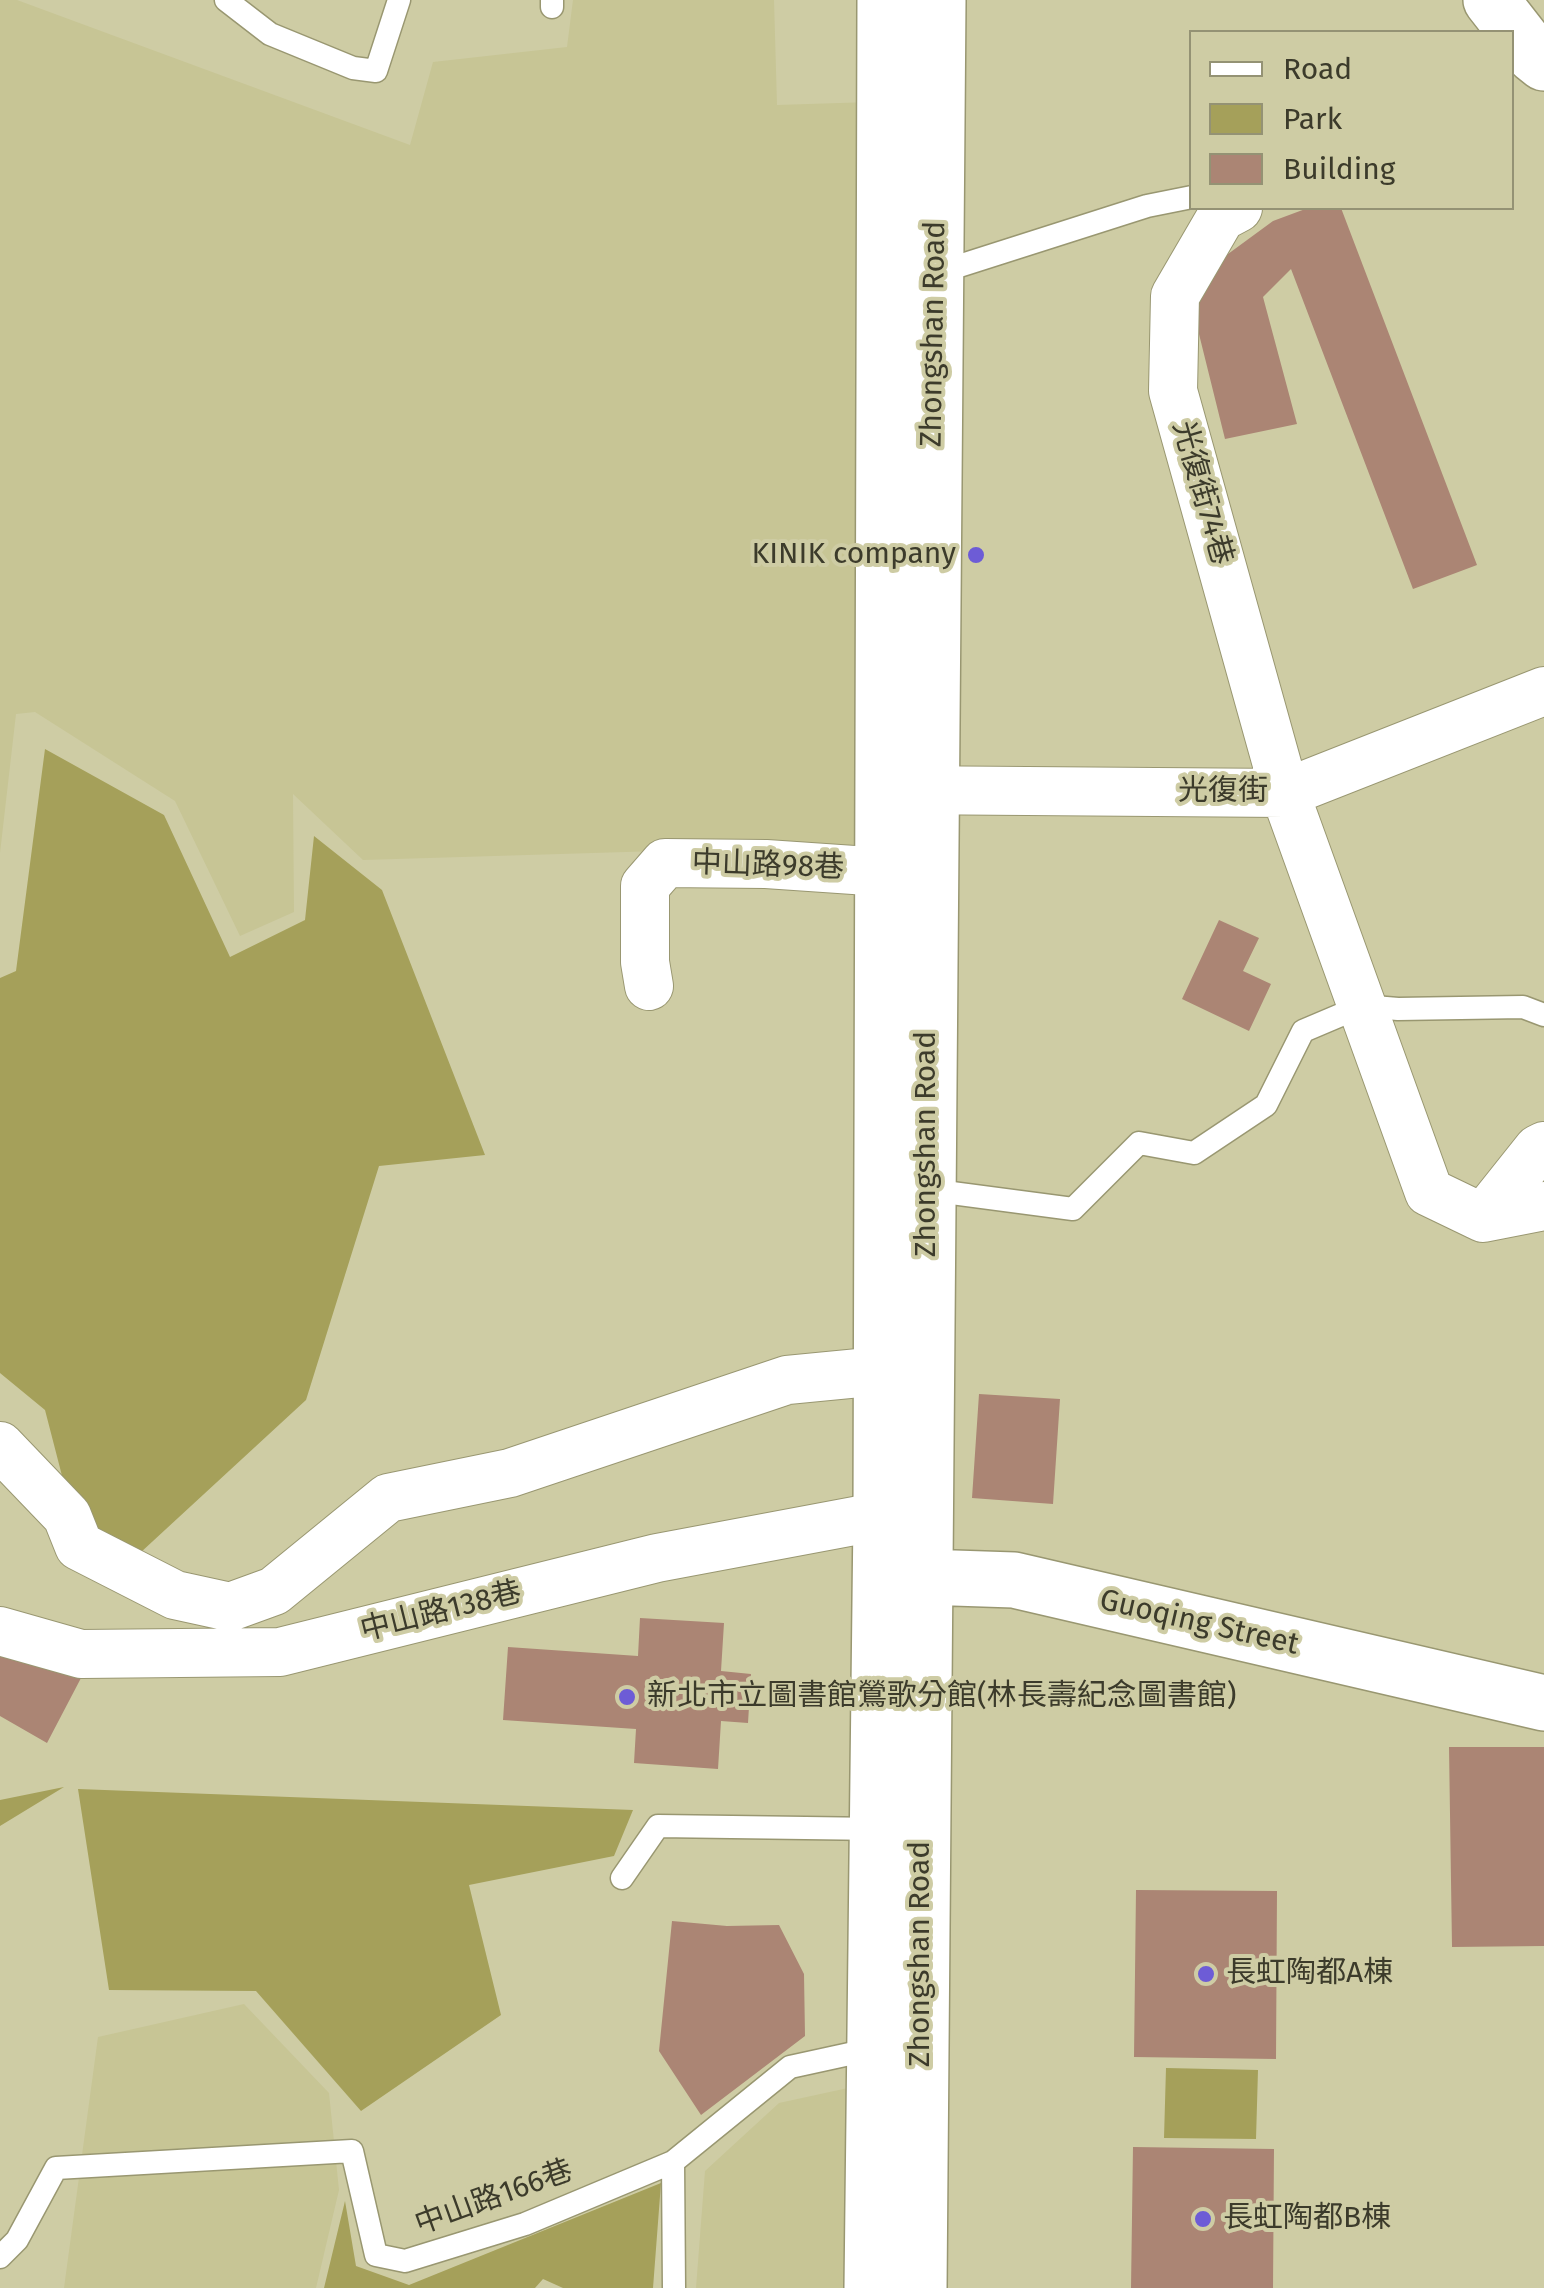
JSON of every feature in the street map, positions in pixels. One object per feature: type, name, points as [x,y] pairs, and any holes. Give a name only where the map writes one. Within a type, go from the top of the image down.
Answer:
[{"type":"street","name":"Zhongshan Road","points":[[885,0],[906,790],[927,1190],[924,1576],[899,1829]]},
{"type":"street","name":"Zhongshan Road","points":[[872,2288],[897,2048],[899,1829],[881,1516],[883,872],[906,790],[934,274],[938,0]]},
{"type":"street","points":[[1490,0],[1509,30]]},
{"type":"street","points":[[1514,37],[1530,62]]},
{"type":"street","name":"光復街74巷","points":[[1234,210],[1221,217],[1175,296],[1174,391],[1285,793],[1428,1192],[1483,1218]]},
{"type":"street","name":"光復街","points":[[906,790],[1285,793],[1544,690]]},
{"type":"street","name":"中山路98巷","points":[[649,986],[645,962],[645,886],[665,863],[766,864],[883,872]]},
{"type":"street","points":[[1483,1218],[1544,1146]]},
{"type":"street","points":[[1483,1218],[1544,1206]]},
{"type":"street","points":[[0,1446],[67,1516],[79,1546],[175,1595],[230,1606],[274,1591],[388,1498],[510,1473],[787,1380],[880,1371]]},
{"type":"street","points":[[881,1516],[924,1576]]},
{"type":"street","name":"中山路138巷","points":[[0,1631],[81,1654],[280,1652],[657,1558],[881,1516]]},
{"type":"street","name":"Guoqing Street","points":[[924,1576],[1014,1580],[1544,1704]]},
{"type":"street","name":"Zhongshan Road","points":[[897,2048],[919,2288]]},
{"type":"lane","points":[[226,0],[270,34],[353,68],[376,71],[399,0]]},
{"type":"lane","points":[[934,274],[1147,206],[1189,198]]},
{"type":"lane","points":[[927,1190],[1073,1209],[1140,1143],[1194,1153],[1266,1105],[1303,1031],[1362,1006],[1524,1007],[1544,1015]]},
{"type":"lane","points":[[622,1878],[658,1826],[899,1829]]},
{"type":"lane","name":"中山路166巷","points":[[0,2258],[17,2240],[56,2168],[352,2152],[376,2255],[405,2262],[524,2224],[672,2162],[790,2067],[897,2048]]},
{"type":"lane","points":[[672,2162],[674,2288]]},
{"type":"shaded area","points":[[0,0],[17,0],[410,145],[433,62],[567,47],[573,0],[774,0],[777,105],[871,102],[856,845],[363,860],[293,794],[294,912],[240,936],[175,801],[35,712],[16,714],[0,853]]},
{"type":"shaded area","points":[[244,2004],[329,2093],[339,2190],[316,2288],[64,2288],[98,2037]]},
{"type":"shaded area","points":[[848,2088],[847,2288],[696,2288],[705,2171],[779,2103]]},
{"type":"green space","points":[[45,749],[164,815],[230,957],[305,920],[314,836],[382,890],[485,1155],[379,1166],[306,1400],[140,1553],[75,1526],[45,1410],[0,1373],[0,978],[16,971]]},
{"type":"green space","points":[[64,1787],[0,1826],[0,1800]]},
{"type":"green space","points":[[78,1789],[633,1810],[614,1856],[469,1885],[501,2015],[361,2111],[256,1991],[109,1990]]},
{"type":"green space","points":[[1166,2068],[1258,2070],[1256,2139],[1164,2138]]},
{"type":"green space","points":[[661,2183],[653,2288],[563,2288],[543,2279],[535,2288],[324,2288],[345,2201],[356,2266],[409,2285]]},
{"type":"building","points":[[1303,210],[1342,210],[1477,565],[1413,589],[1291,269],[1263,297],[1297,424],[1225,439],[1197,326],[1200,286],[1213,265],[1273,221]]},
{"type":"building","points":[[1219,920],[1259,938],[1243,971],[1271,984],[1249,1031],[1182,999]]},
{"type":"building","points":[[979,1394],[1060,1399],[1053,1504],[972,1498]]},
{"type":"building","name":"新北市立圖書館鶯歌分館(林長壽紀念圖書館)","points":[[640,1618],[724,1623],[721,1671],[751,1674],[748,1723],[721,1721],[718,1769],[634,1763],[636,1729],[503,1720],[508,1647],[638,1656]]},
{"type":"building","points":[[0,1637],[92,1657],[47,1743],[0,1716]]},
{"type":"building","points":[[1449,1747],[1544,1747],[1544,1946],[1452,1947]]},
{"type":"building","name":"長虹陶都A棟","points":[[1136,1890],[1277,1891],[1276,2059],[1134,2057]]},
{"type":"building","points":[[672,1921],[779,1925],[804,1974],[805,2036],[701,2115],[659,2051]]},
{"type":"building","name":"長虹陶都B棟","points":[[1133,2147],[1274,2149],[1273,2288],[1131,2288]]},
{"type":"place","name":"KINIK company","points":[[976,555]]},
{"type":"place","name":"新北市立圖書館鶯歌分館(林長壽紀念圖書館)","points":[[627,1697]]},
{"type":"place","name":"長虹陶都A棟","points":[[1206,1974]]},
{"type":"place","name":"長虹陶都B棟","points":[[1203,2219]]}]
